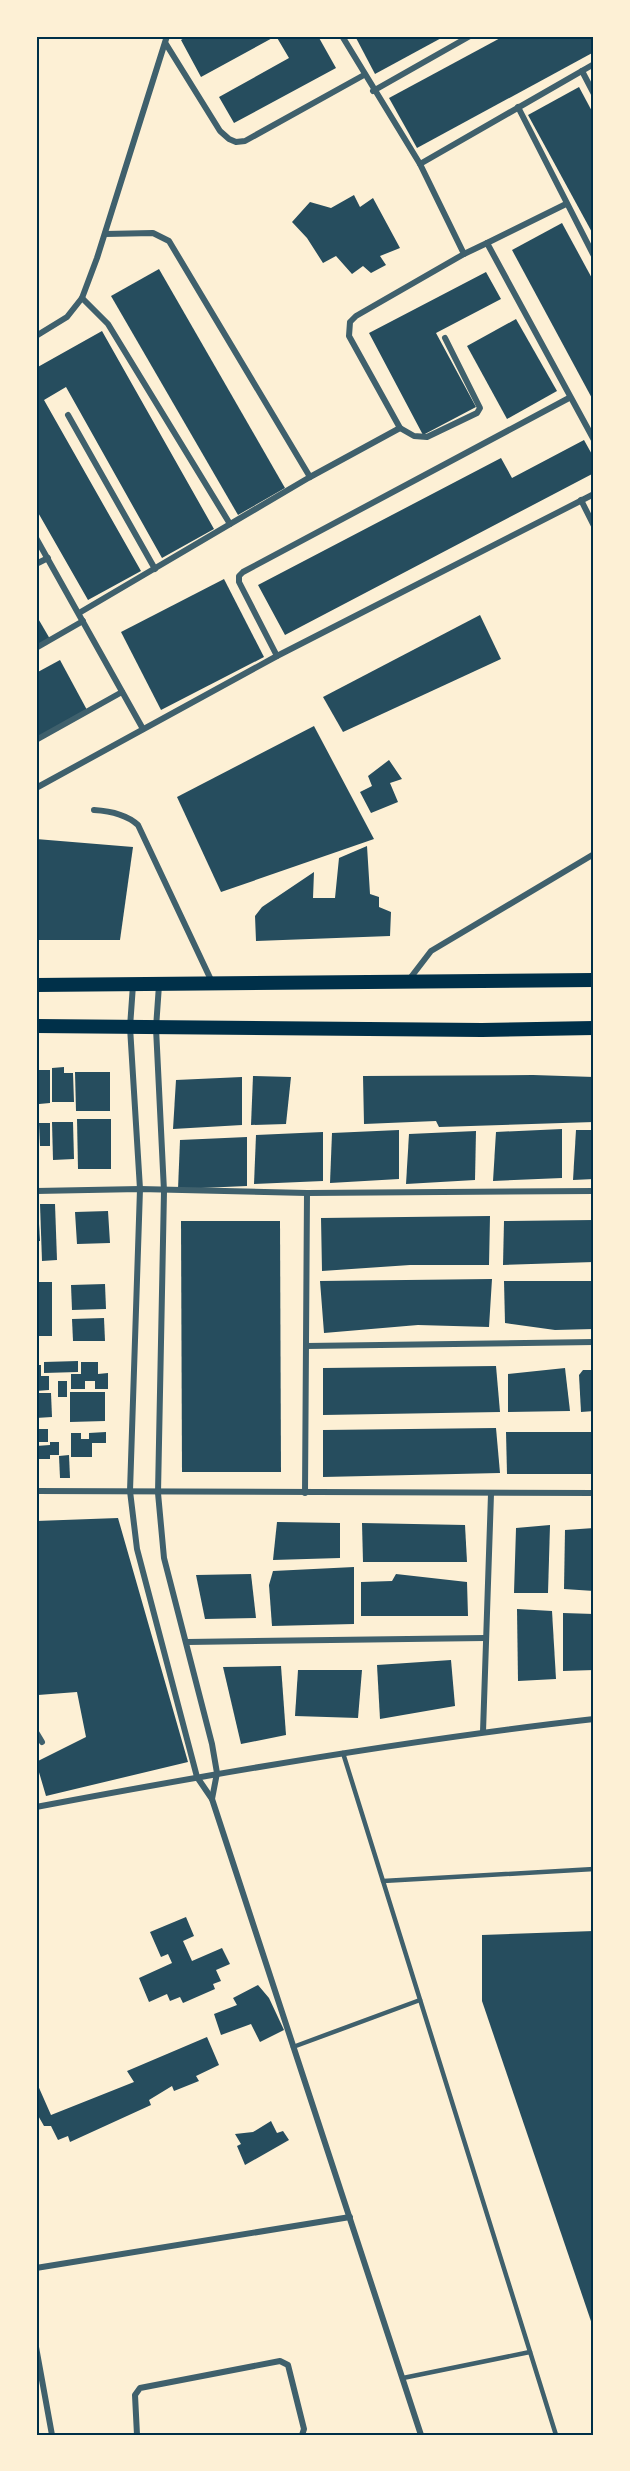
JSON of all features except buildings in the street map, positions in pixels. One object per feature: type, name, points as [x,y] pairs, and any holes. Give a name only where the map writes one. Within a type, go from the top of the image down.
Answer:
[{"type":"main road","points":[[36,984],[594,980]]},
{"type":"main road","points":[[36,1026],[482,1030],[594,1028]]},
{"type":"street","points":[[36,336],[67,317],[82,298],[105,234],[167,36]]},
{"type":"street","points":[[342,36],[373,91],[420,164],[464,254]]},
{"type":"street","points":[[373,91],[470,36]]},
{"type":"street","points":[[165,44],[220,131],[236,142],[245,141],[364,75]]},
{"type":"street","points":[[420,164],[594,64]]},
{"type":"street","points":[[582,71],[594,94]]},
{"type":"street","points":[[518,107],[594,256]]},
{"type":"street","points":[[445,338],[480,408],[477,413],[427,437],[414,436],[400,428],[349,336],[350,322],[356,316],[464,254],[566,204]]},
{"type":"street","points":[[105,234],[153,233],[169,241],[310,477]]},
{"type":"street","points":[[487,243],[594,440]]},
{"type":"street","points":[[82,298],[108,324],[230,524]]},
{"type":"street","points":[[277,656],[239,582],[239,576],[243,572],[570,398]]},
{"type":"street","points":[[68,415],[155,569]]},
{"type":"street","points":[[79,613],[310,477],[400,428]]},
{"type":"street","points":[[36,788],[277,656],[594,494]]},
{"type":"street","points":[[581,500],[594,526]]},
{"type":"street","points":[[36,538],[143,729]]},
{"type":"street","points":[[36,564],[48,558]]},
{"type":"street","points":[[36,648],[83,621]]},
{"type":"street","points":[[36,740],[122,692]]},
{"type":"street","points":[[94,810],[125,816],[138,825],[212,982]]},
{"type":"street","points":[[407,982],[431,951],[594,854]]},
{"type":"street","points":[[159,984],[156,1028],[164,1191],[158,1493],[164,1558],[187,1642],[217,1773],[212,1799]]},
{"type":"street","points":[[133,985],[130,1027],[140,1190],[130,1491],[137,1550],[197,1777],[212,1799],[421,2435]]},
{"type":"street","points":[[36,1191],[308,1193],[594,1191]]},
{"type":"street","points":[[305,1494],[308,1193]]},
{"type":"street","points":[[306,1346],[594,1342]]},
{"type":"street","points":[[36,1491],[305,1494],[594,1492]]},
{"type":"street","points":[[483,1732],[491,1494]]},
{"type":"street","points":[[187,1642],[485,1638]]},
{"type":"street","points":[[36,1807],[217,1773],[343,1753],[483,1732],[594,1719]]},
{"type":"street","points":[[36,1732],[42,1742]]},
{"type":"street","points":[[36,2268],[350,2217]]},
{"type":"street","points":[[36,2347],[52,2435]]},
{"type":"street","points":[[137,2435],[135,2395],[140,2388],[277,2361],[288,2365],[304,2429],[302,2435]]},
{"type":"lane","points":[[343,1753],[556,2435]]},
{"type":"lane","points":[[383,1881],[594,1869]]},
{"type":"lane","points":[[293,2047],[420,2000]]},
{"type":"lane","points":[[403,2378],[530,2352]]}]
